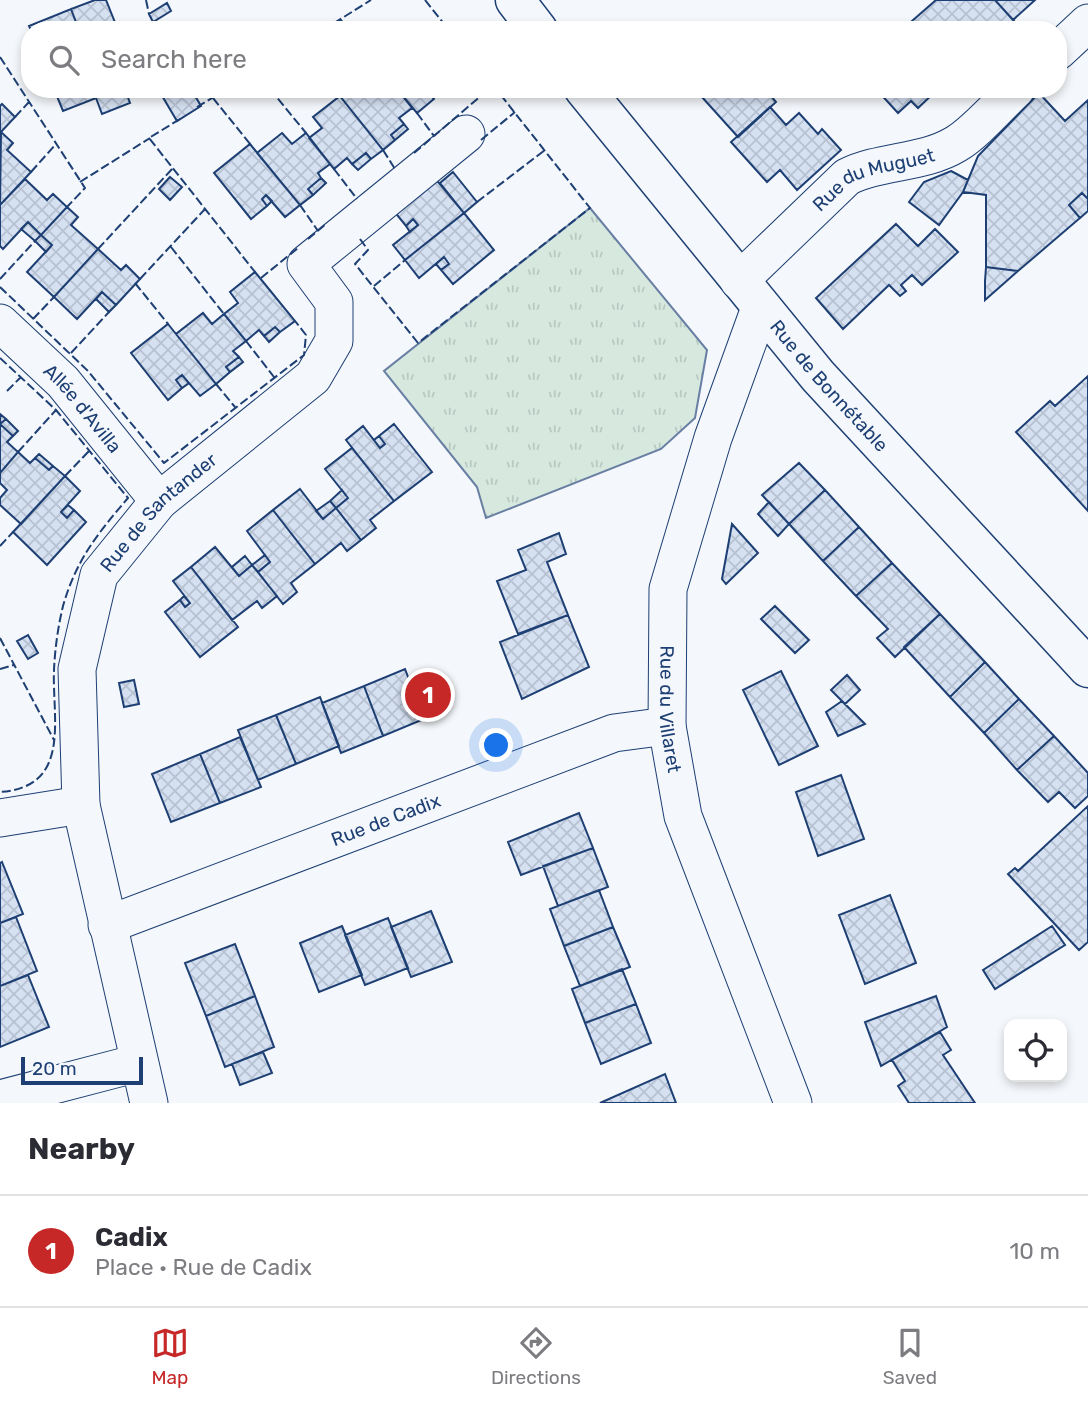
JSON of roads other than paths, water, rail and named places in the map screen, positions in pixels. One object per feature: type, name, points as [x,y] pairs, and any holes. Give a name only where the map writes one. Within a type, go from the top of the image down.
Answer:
[{"type":"main road","points":[[515,0],[531,21]]},
{"type":"main road","name":"Rue de Bonnétable","points":[[591,98],[818,376],[1088,668]]},
{"type":"street","points":[[1067,43],[1088,23]]},
{"type":"street","name":"Rue du Muguet","points":[[750,294],[847,177],[863,169],[918,159],[957,144],[1006,98]]},
{"type":"street","name":"Rue de Santander","points":[[149,1103],[81,805],[77,669],[99,575],[159,501],[313,377],[334,341],[334,302],[306,264],[466,134]]},
{"type":"street","name":"Rue du Villaret","points":[[750,294],[713,438],[668,589],[667,726],[683,816],[793,1103]]},
{"type":"street","name":"Allée d'Avilla","points":[[0,323],[63,382],[159,501]]},
{"type":"street","name":"Rue de Cadix","points":[[107,925],[614,733],[667,726]]},
{"type":"street","points":[[0,818],[81,805]]},
{"type":"street","points":[[0,1099],[138,1063]]},
{"type":"place","name":"Cadix","points":[[428,695]]}]
